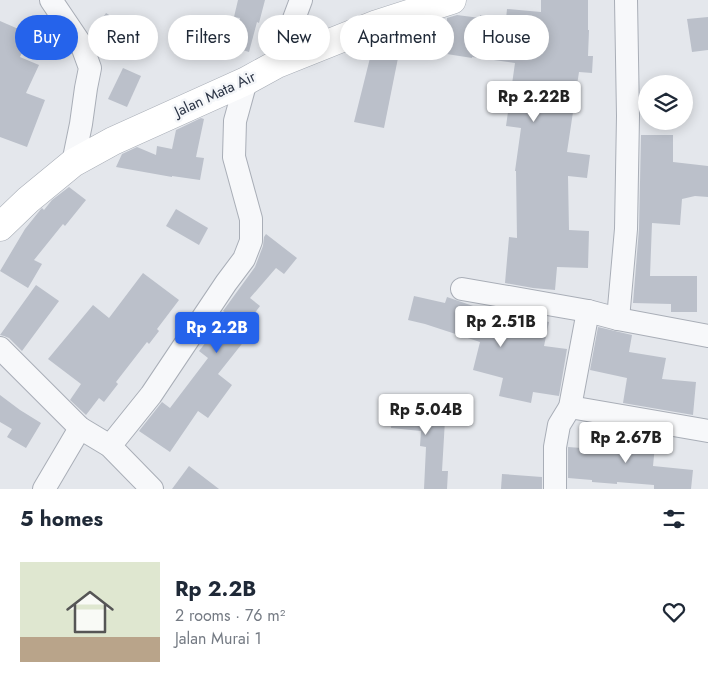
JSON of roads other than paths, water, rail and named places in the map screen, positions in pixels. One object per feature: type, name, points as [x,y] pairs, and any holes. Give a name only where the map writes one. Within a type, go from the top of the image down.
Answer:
[{"type":"street","points":[[51,0],[82,46],[90,68],[73,163]]},
{"type":"street","points":[[277,64],[301,0]]},
{"type":"street","name":"Jalan Mata Air","points":[[0,227],[28,200],[73,163],[113,141],[246,81],[277,64],[377,24],[452,0]]},
{"type":"street","points":[[618,319],[626,228],[628,116],[626,0]]},
{"type":"street","points":[[110,446],[151,395],[244,259],[251,241],[251,219],[234,157],[235,121],[246,81]]},
{"type":"street","points":[[462,289],[588,311],[618,319],[708,336]]},
{"type":"street","points":[[555,489],[555,447],[559,425],[570,407],[588,311]]},
{"type":"street","points":[[0,348],[80,428],[110,446],[152,489]]},
{"type":"street","points":[[570,407],[708,431]]},
{"type":"street","points":[[44,489],[80,428]]}]
